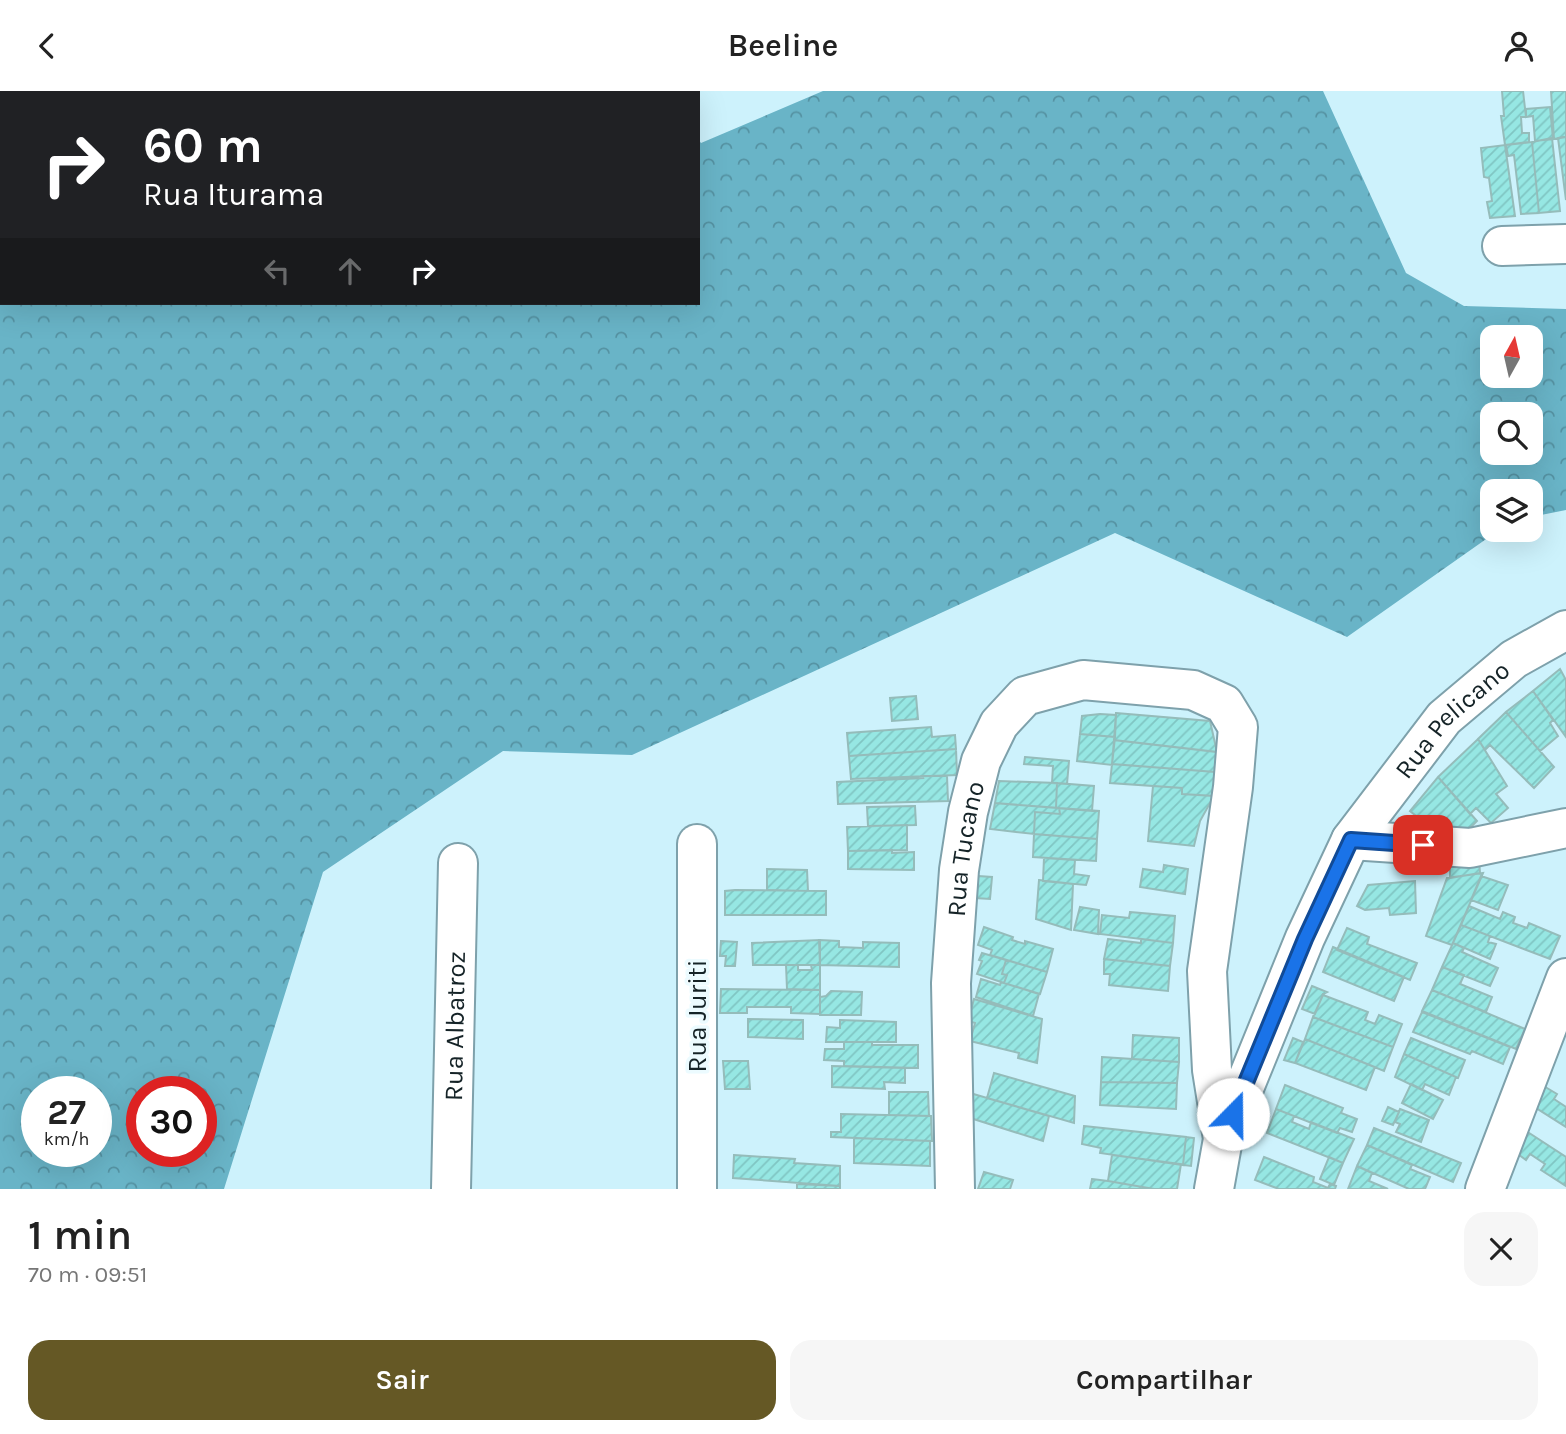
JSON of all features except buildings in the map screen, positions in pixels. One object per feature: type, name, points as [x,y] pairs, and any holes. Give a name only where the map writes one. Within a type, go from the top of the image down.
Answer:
[{"type":"street","points":[[1502,246],[1566,244]]},
{"type":"street","name":"Rua Pelicano","points":[[1223,1139],[1305,939],[1351,840],[1444,718],[1514,659],[1566,630]]},
{"type":"street","name":"Rua Tucano","points":[[955,1189],[951,983],[958,870],[968,812],[981,761],[999,724],[1025,696],[1083,680],[1194,690],[1224,704],[1238,727],[1233,787],[1207,971],[1212,1070],[1223,1139]]},
{"type":"street","points":[[1351,840],[1471,848],[1566,828]]},
{"type":"street","name":"Rua Juriti","points":[[697,844],[697,1189]]},
{"type":"street","name":"Rua Albatroz","points":[[451,1189],[458,863]]},
{"type":"street","points":[[1485,1189],[1566,978]]},
{"type":"street","points":[[1214,1189],[1223,1139]]},
{"type":"green space","points":[[823,91],[1323,91],[1406,273],[1464,306],[1566,309],[1566,510],[1543,515],[1543,479],[1480,479],[1482,542],[1347,637],[1115,533],[632,755],[503,751],[323,872],[224,1189],[0,1189],[0,305],[700,305],[700,142]]},
{"type":"route","points":[[1233,1114],[1305,939],[1351,840],[1423,845]]}]
